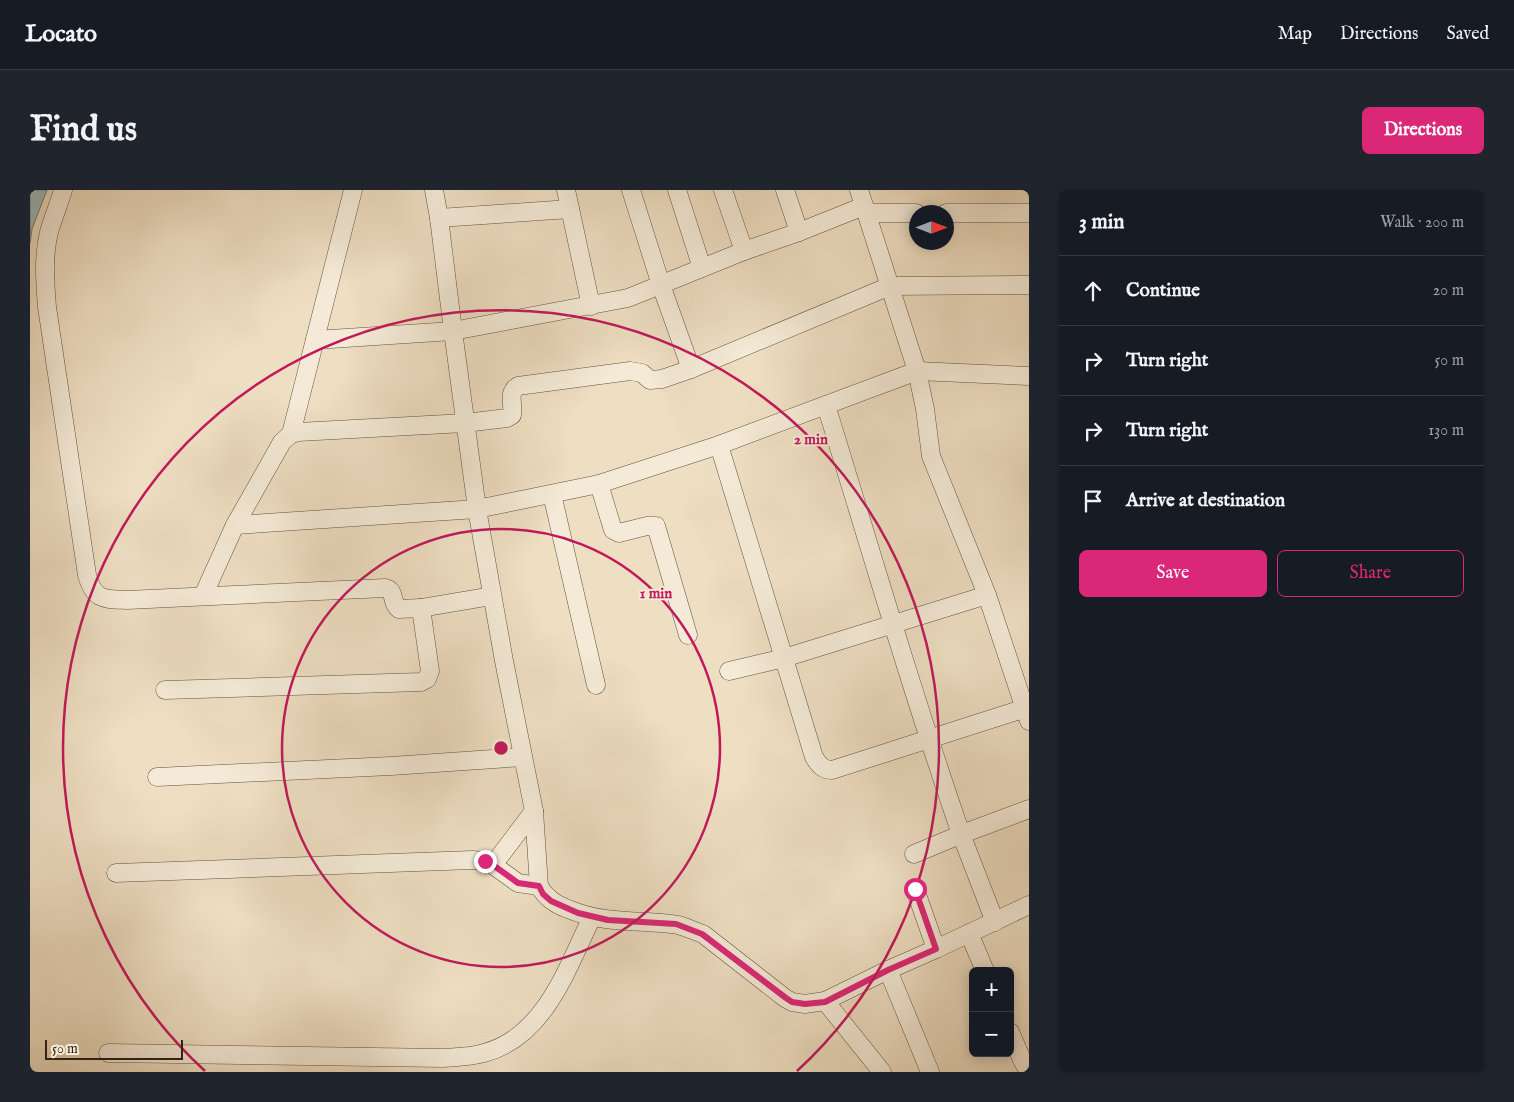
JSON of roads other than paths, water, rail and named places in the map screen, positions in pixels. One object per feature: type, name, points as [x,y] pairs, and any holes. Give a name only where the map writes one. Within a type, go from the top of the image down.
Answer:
[{"type":"street","points":[[63,190],[49,232],[46,251],[47,307],[87,575],[90,586],[96,594],[105,600],[127,600],[385,588],[390,589],[393,593],[396,608],[399,609],[421,608],[492,596]]},
{"type":"street","points":[[204,596],[235,525],[282,442],[291,434],[353,190]]},
{"type":"street","points":[[434,190],[452,332],[478,509],[492,596],[534,811],[539,886],[543,894],[551,901],[570,910],[592,917],[608,920],[676,924],[702,934],[792,1002],[805,1004],[825,1002],[888,970],[995,922],[1029,904]]},
{"type":"street","points":[[566,190],[591,306]]},
{"type":"street","points":[[631,190],[661,285],[691,369]]},
{"type":"street","points":[[677,190],[702,268]]},
{"type":"street","points":[[723,190],[744,251]]},
{"type":"street","points":[[785,190],[799,232]]},
{"type":"street","points":[[315,340],[452,332],[591,306],[628,298],[744,251],[799,232],[863,203],[909,212]]},
{"type":"street","points":[[719,445],[814,757],[820,766],[826,770],[832,770],[930,739],[1028,712],[987,595],[931,456],[925,409],[917,371],[863,203]]},
{"type":"street","points":[[439,218],[570,209]]},
{"type":"street","points":[[954,213],[1029,214]]},
{"type":"street","points":[[291,434],[465,423],[507,418],[512,415],[513,409],[510,396],[513,389],[518,386],[630,371],[642,373],[650,380],[656,380],[691,369],[890,286],[1029,285]]},
{"type":"street","points":[[235,525],[478,509],[599,484],[719,445],[917,371],[1029,376]]},
{"type":"street","points":[[826,405],[930,739],[962,834],[995,922]]},
{"type":"street","points":[[599,484],[613,530],[619,533],[647,526],[656,526],[688,635]]},
{"type":"street","points":[[552,494],[596,685]]},
{"type":"street","points":[[729,671],[784,658],[987,595]]},
{"type":"street","points":[[165,690],[421,682],[427,679],[430,671],[421,608]]},
{"type":"street","points":[[157,777],[391,766],[523,757]]},
{"type":"street","points":[[914,854],[1029,809]]},
{"type":"street","points":[[493,865],[534,811]]},
{"type":"street","points":[[116,873],[472,860],[485,861],[493,865],[518,883],[539,886]]},
{"type":"street","points":[[915,889],[936,949]]},
{"type":"street","points":[[108,1053],[442,1058],[465,1057],[485,1053],[509,1043],[541,1015],[556,992],[592,917]]},
{"type":"street","points":[[969,933],[983,967]]},
{"type":"street","points":[[888,970],[930,1072]]},
{"type":"street","points":[[825,1002],[882,1072]]},
{"type":"street","points":[[1014,1041],[1029,1071]]},
{"type":"water","points":[[30,190],[47,190],[32,229],[30,243]]}]
